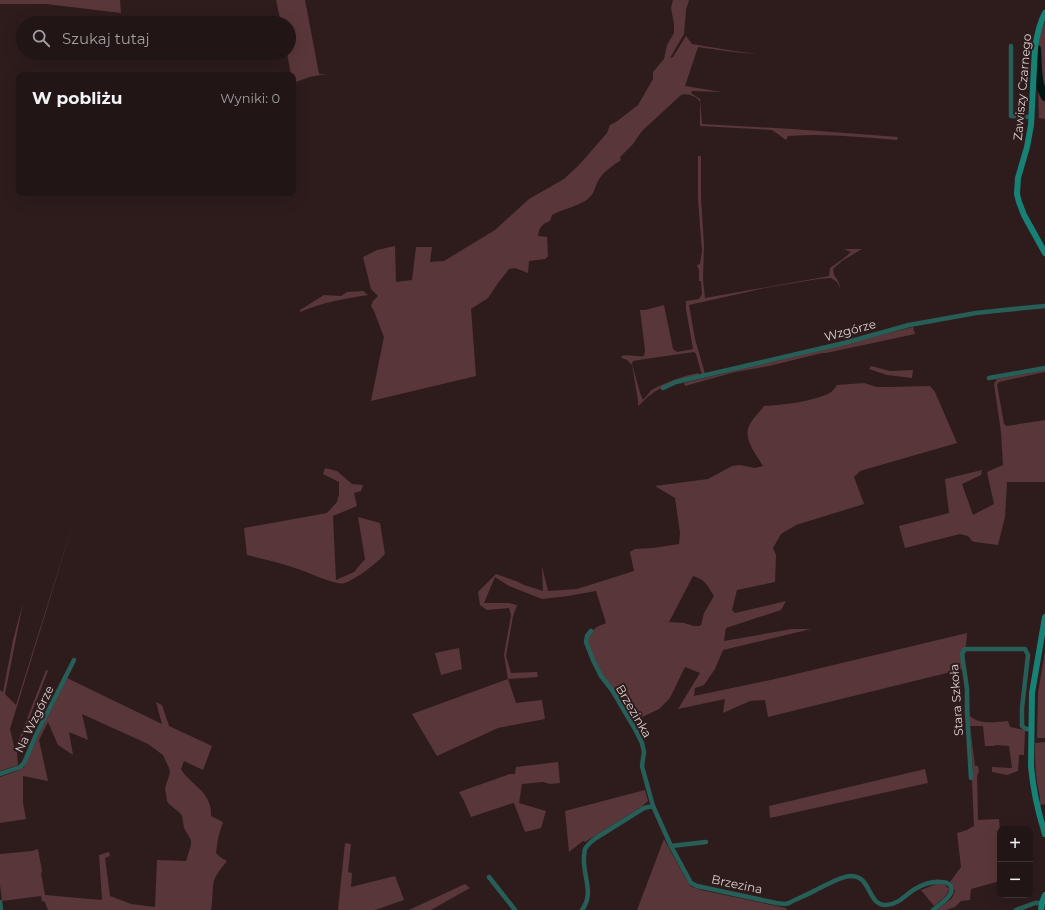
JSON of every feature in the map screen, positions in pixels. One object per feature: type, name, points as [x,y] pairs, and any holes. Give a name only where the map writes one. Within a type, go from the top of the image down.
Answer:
[{"type":"street","name":"Zawiszy Czarnego","points":[[1045,13],[1040,24],[1035,48],[1031,130],[1018,178],[1017,194],[1024,215],[1045,253]]},
{"type":"street","points":[[1011,46],[1011,116],[1032,117]]},
{"type":"street","name":"Wzgórze","points":[[663,388],[676,382],[837,344],[909,325],[976,313],[1045,306]]},
{"type":"street","points":[[989,378],[1045,368]]},
{"type":"street","points":[[1045,617],[1032,693],[1031,766],[1039,815],[1045,834]]},
{"type":"street","name":"Brzezinka","points":[[591,631],[587,636],[586,642],[593,660],[601,676],[612,690],[642,743],[644,752],[642,766],[653,806]]},
{"type":"street","name":"Stara Szkoła","points":[[971,778],[967,689],[962,654],[965,649],[1025,648],[1028,655],[1022,708],[1022,726],[1026,729],[1032,729]]},
{"type":"street","name":"Na Wzgórze","points":[[0,774],[20,767],[24,764],[36,735],[74,660]]},
{"type":"street","points":[[582,910],[586,905],[588,892],[584,870],[585,849],[590,842],[596,838],[644,808],[653,806]]},
{"type":"street","name":"Brzezina","points":[[653,806],[671,846],[691,883],[697,886],[785,904],[851,876],[862,880],[875,900],[883,905],[888,905],[898,901],[915,889],[934,882],[948,883],[952,889],[950,894],[933,910]]},
{"type":"street","points":[[671,846],[706,842]]},
{"type":"street","points":[[490,877],[516,910]]},
{"type":"street","points":[[1016,910],[1035,903],[1041,907],[1045,895]]},
{"type":"street","points":[[0,902],[2,910]]},
{"type":"shaded area","points":[[0,0],[120,0],[121,13],[46,4],[0,4]]},
{"type":"shaded area","points":[[276,0],[305,0],[319,74],[326,74],[296,82],[296,72],[290,72],[288,60],[296,60],[296,16],[279,16]]},
{"type":"shaded area","points":[[673,0],[689,0],[686,10],[684,34],[670,58],[673,57],[686,36],[692,44],[758,54],[698,47],[685,86],[722,92],[692,91],[691,93],[700,99],[702,124],[898,137],[897,140],[815,135],[788,136],[786,140],[772,130],[700,126],[700,102],[694,96],[685,94],[681,95],[642,131],[633,144],[620,157],[621,160],[602,175],[589,198],[552,215],[550,221],[541,226],[538,236],[547,237],[548,256],[545,259],[529,261],[528,273],[515,268],[509,269],[488,298],[471,309],[476,376],[371,401],[384,337],[371,306],[373,301],[378,296],[371,289],[363,257],[377,250],[395,246],[396,282],[412,280],[416,247],[432,247],[430,262],[444,261],[495,230],[529,199],[564,179],[579,165],[607,133],[610,125],[638,105],[653,79],[653,72],[664,59],[667,45],[674,33],[671,8]]},
{"type":"shaded area","points":[[1045,22],[1045,119],[1039,118],[1037,54],[1041,30]]},
{"type":"shaded area","points":[[698,156],[701,156],[701,198],[704,244],[703,280],[705,298],[829,276],[830,268],[851,252],[844,249],[862,249],[842,261],[833,269],[834,275],[841,290],[837,282],[831,278],[818,279],[765,288],[689,305],[695,339],[705,374],[702,375],[696,354],[694,352],[633,361],[632,364],[643,400],[650,391],[662,385],[699,373],[699,375],[673,383],[655,391],[638,406],[632,365],[621,356],[644,356],[645,350],[640,310],[664,305],[673,349],[677,352],[693,349],[686,301],[699,299],[702,294],[701,281],[699,281],[699,270],[697,265],[700,264],[702,251],[698,200]]},
{"type":"shaded area","points":[[363,291],[368,295],[325,303],[300,312],[300,310],[324,295],[341,296],[347,292]]},
{"type":"shaded area","points":[[913,327],[915,334],[735,372],[685,386],[684,383],[822,350]]},
{"type":"shaded area","points":[[871,366],[890,371],[913,370],[912,378],[887,375],[869,369]]},
{"type":"shaded area","points":[[1045,370],[1045,372],[999,382],[997,385],[1004,424],[1007,426],[1045,420],[1045,482],[1007,482],[1005,517],[998,545],[975,542],[968,536],[960,534],[905,548],[899,526],[949,513],[945,479],[982,470],[981,475],[962,484],[973,515],[994,504],[987,472],[1003,465],[1001,432],[994,384],[997,379]]},
{"type":"shaded area","points":[[864,383],[877,387],[930,386],[935,392],[957,443],[860,471],[854,477],[864,504],[796,525],[781,534],[773,548],[776,555],[775,582],[737,590],[732,610],[735,613],[786,601],[781,610],[726,628],[724,641],[792,629],[811,629],[723,650],[715,669],[704,685],[695,688],[694,696],[775,679],[967,633],[966,645],[961,653],[963,669],[768,717],[765,700],[750,701],[723,713],[725,699],[678,709],[700,673],[685,667],[670,698],[659,709],[634,721],[603,676],[587,643],[594,630],[606,623],[596,591],[542,599],[509,586],[495,577],[484,603],[509,603],[517,605],[513,616],[506,656],[511,673],[537,672],[538,677],[508,679],[504,655],[511,615],[509,608],[487,610],[480,605],[478,592],[496,574],[543,591],[542,566],[548,591],[577,589],[634,571],[630,552],[635,549],[679,544],[680,533],[675,498],[655,486],[708,479],[732,466],[740,465],[755,468],[763,466],[749,442],[748,431],[752,421],[764,406],[788,404],[821,397],[833,390],[837,385]],"holes":[[[693,576],[706,583],[714,596],[704,613],[701,625],[694,626],[684,623],[669,622]]]},
{"type":"shaded area","points":[[325,468],[337,471],[352,484],[363,485],[361,491],[354,493],[357,506],[333,516],[336,580],[354,572],[365,559],[358,517],[380,523],[385,554],[377,562],[345,583],[329,581],[285,565],[247,555],[244,528],[327,513],[337,502],[339,482],[323,474]]},
{"type":"shaded area","points":[[75,517],[10,729],[15,750],[46,670],[48,671],[19,745],[17,753],[18,765],[0,771],[0,690],[3,692],[13,640],[23,603],[5,694],[16,705]]},
{"type":"shaded area","points":[[459,648],[462,669],[441,675],[435,653]]},
{"type":"shaded area","points":[[1045,651],[1045,738],[1037,738],[1038,693]]},
{"type":"shaded area","points":[[67,678],[162,724],[156,702],[162,705],[169,726],[212,746],[203,770],[184,761],[181,769],[205,795],[210,806],[211,816],[223,822],[218,838],[216,853],[227,861],[218,872],[214,880],[211,910],[48,910],[45,902],[42,901],[41,896],[2,901],[0,885],[0,854],[32,851],[38,849],[45,895],[102,900],[99,855],[109,852],[110,856],[105,858],[110,896],[131,904],[155,907],[157,860],[186,861],[191,845],[191,840],[184,828],[182,816],[167,801],[165,788],[170,773],[163,755],[148,744],[82,714],[88,740],[69,732],[73,755],[58,745],[48,722],[39,740],[48,781],[23,776],[23,803],[26,819],[0,823],[0,777],[24,767]]},
{"type":"shaded area","points":[[508,679],[516,703],[542,700],[545,719],[498,728],[437,756],[412,714]]},
{"type":"shaded area","points":[[969,693],[970,716],[974,719],[983,722],[1008,721],[1010,727],[1025,730],[1024,755],[1019,755],[1018,771],[1007,775],[992,772],[992,767],[1012,768],[1009,746],[985,746],[983,726],[970,726],[975,766],[978,766],[979,771],[977,776],[978,820],[999,819],[1000,826],[997,826],[997,882],[971,889],[970,900],[961,901],[955,907],[946,910],[937,910],[952,898],[955,891],[950,882],[961,867],[957,833],[974,826],[972,780],[973,768],[969,718]]},
{"type":"shaded area","points":[[1045,742],[1045,804],[1040,805],[1040,796],[1037,785],[1035,743]]},
{"type":"shaded area","points":[[558,762],[560,783],[550,784],[543,782],[522,784],[519,803],[546,811],[541,828],[525,832],[514,803],[471,817],[459,792],[510,774],[515,774],[516,767]]},
{"type":"shaded area","points":[[925,769],[928,783],[770,818],[769,806]]},
{"type":"shaded area","points":[[645,790],[648,801],[641,807],[585,842],[583,841],[569,852],[565,811]]},
{"type":"shaded area","points":[[664,839],[690,886],[701,890],[786,908],[787,910],[637,910]]},
{"type":"shaded area","points":[[345,843],[351,844],[348,872],[352,873],[351,887],[395,876],[404,900],[375,910],[338,910]]},
{"type":"shaded area","points":[[939,883],[945,885],[949,889],[945,897],[934,906],[921,890]]},
{"type":"shaded area","points":[[465,884],[470,888],[431,910],[409,910]]},
{"type":"waterway","points":[[1037,49],[1039,80],[1045,97]]}]
